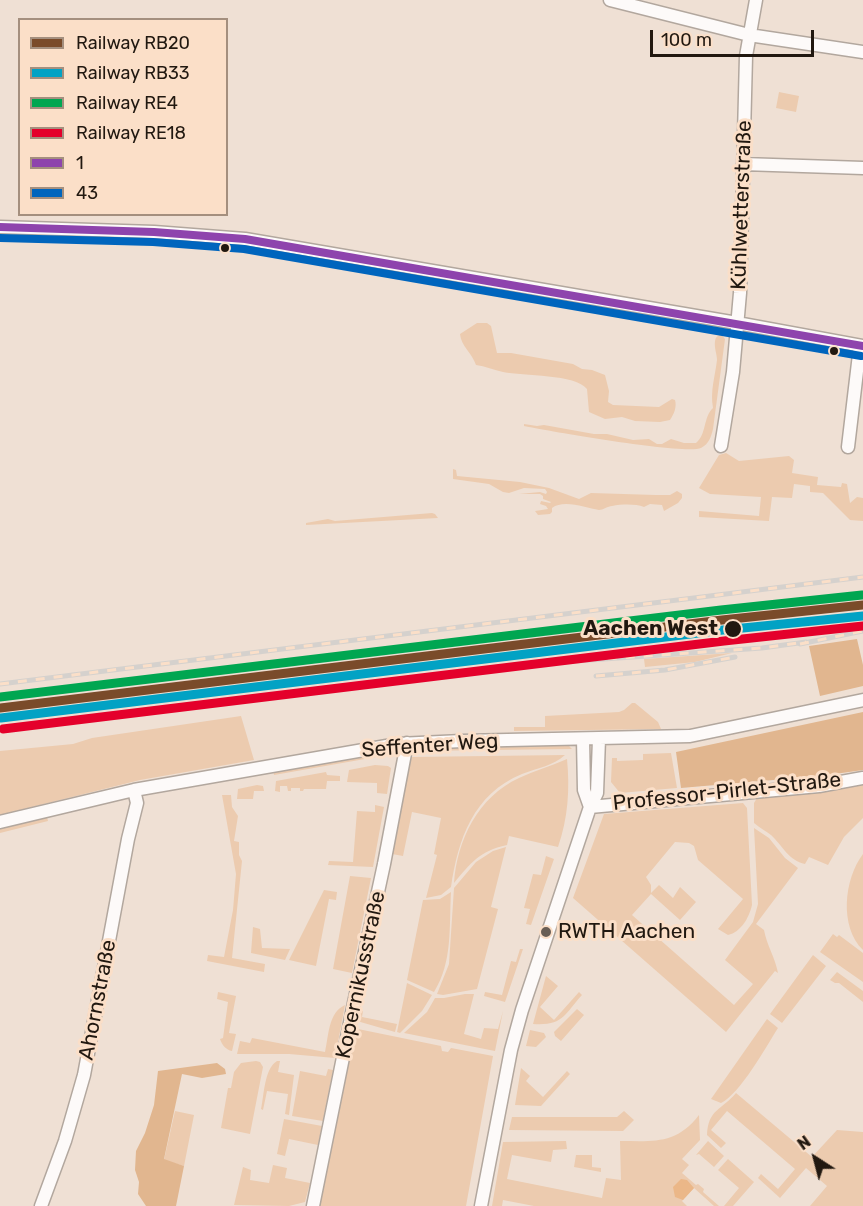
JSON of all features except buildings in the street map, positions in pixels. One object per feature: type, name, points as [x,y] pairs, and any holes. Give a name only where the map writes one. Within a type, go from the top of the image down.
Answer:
[{"type":"street","points":[[609,0],[749,35],[863,52]]},
{"type":"street","name":"Kühlwetterstraße","points":[[721,446],[733,372],[740,293],[746,56],[756,0]]},
{"type":"street","points":[[743,164],[863,168]]},
{"type":"street","points":[[0,227],[154,232],[245,238],[862,346],[848,447]]},
{"type":"street","name":"Seffenter Weg","points":[[0,822],[134,790],[315,757],[407,743],[690,736],[863,700]]},
{"type":"street","points":[[583,739],[584,790],[590,807]]},
{"type":"street","points":[[481,1206],[511,1053],[522,1010],[590,807],[597,793],[599,739]]},
{"type":"street","name":"Kopernikusstraße","points":[[313,1206],[407,743]]},
{"type":"street","name":"Professor-Pirlet-Straße","points":[[590,807],[819,786],[863,778]]},
{"type":"street","name":"Ahornstraße","points":[[41,1206],[65,1141],[84,1075],[128,839],[137,803],[134,790]]},
{"type":"shaded area","points":[[779,92],[799,96],[796,112],[776,108]]},
{"type":"shaded area","points":[[477,323],[487,323],[491,326],[497,353],[511,353],[573,364],[582,369],[592,370],[605,375],[609,391],[608,402],[613,405],[659,407],[672,399],[676,403],[673,415],[670,420],[660,422],[635,421],[622,417],[605,419],[589,412],[587,389],[581,384],[561,378],[503,372],[476,365],[462,342],[460,334]]},
{"type":"shaded area","points":[[721,334],[725,339],[713,429],[708,442],[701,448],[645,445],[524,426],[524,424],[544,425],[633,440],[649,439],[657,444],[671,439],[684,443],[696,443],[702,435],[713,408],[712,390],[717,360],[715,341],[716,337]]},
{"type":"shaded area","points":[[726,453],[739,461],[789,456],[794,460],[792,473],[818,477],[817,485],[841,487],[842,483],[847,484],[850,503],[857,497],[863,498],[863,521],[850,520],[823,493],[810,492],[810,486],[794,484],[792,498],[772,497],[769,521],[699,517],[699,511],[759,516],[761,497],[710,494],[699,488],[719,455]]},
{"type":"shaded area","points":[[453,469],[456,470],[457,476],[520,482],[549,488],[579,499],[591,493],[670,495],[677,491],[682,494],[682,498],[664,511],[662,505],[650,504],[644,507],[616,505],[599,510],[563,504],[552,508],[550,514],[538,515],[535,511],[548,509],[540,504],[541,501],[551,502],[543,499],[540,494],[519,494],[540,492],[546,494],[545,489],[524,488],[509,493],[503,492],[489,484],[453,479]]},
{"type":"shaded area","points":[[432,513],[438,518],[306,525],[306,523],[328,519],[335,521]]},
{"type":"shaded area","points":[[857,639],[863,665],[863,686],[820,696],[809,646]]},
{"type":"shaded area","points":[[732,653],[695,662],[645,667],[644,659]]},
{"type":"shaded area","points":[[632,703],[658,722],[661,729],[514,731],[514,727],[545,727],[545,716],[619,712]]},
{"type":"shaded area","points":[[863,712],[863,770],[785,781],[785,779],[681,788],[676,752]]},
{"type":"shaded area","points":[[241,716],[254,760],[140,780],[0,815],[0,751],[73,744],[92,738]]},
{"type":"shaded area","points":[[564,744],[572,749],[414,751],[420,746]]},
{"type":"shaded area","points":[[396,750],[399,753],[274,775],[273,770]]},
{"type":"shaded area","points":[[671,753],[677,788],[620,793],[611,782],[612,758],[617,758],[617,761],[643,760],[643,754]]},
{"type":"shaded area","points":[[565,755],[550,764],[522,774],[491,793],[471,820],[464,836],[458,852],[451,887],[441,895],[426,898],[437,855],[434,854],[441,818],[412,812],[403,856],[392,854],[410,757]]},
{"type":"shaded area","points":[[567,759],[567,804],[558,847],[509,836],[507,845],[482,854],[454,883],[465,836],[481,808],[492,796],[519,778]]},
{"type":"shaded area","points":[[375,765],[391,768],[387,794],[377,793],[377,783],[347,782],[349,770]]},
{"type":"shaded area","points":[[326,772],[327,775],[340,776],[340,781],[327,781],[326,789],[300,791],[300,788],[291,788],[291,791],[288,791],[287,786],[280,786],[280,792],[275,791],[276,781]]},
{"type":"shaded area","points":[[863,784],[863,818],[844,837],[828,865],[809,857],[805,864],[794,860],[771,835],[754,823],[754,803],[757,798]]},
{"type":"shaded area","points":[[263,786],[264,791],[254,791],[253,799],[237,799],[238,789]]},
{"type":"shaded area","points":[[222,795],[231,795],[232,807],[238,816],[234,841],[239,842],[239,855],[242,861],[232,958],[265,964],[264,972],[207,961],[208,955],[224,957],[233,910],[236,874]]},
{"type":"shaded area","points":[[743,803],[747,808],[752,905],[741,928],[728,935],[718,929],[743,899],[698,860],[694,846],[689,843],[675,842],[646,877],[651,885],[651,893],[659,885],[673,898],[680,887],[696,902],[680,920],[651,894],[632,915],[734,1005],[753,984],[725,960],[753,922],[758,904],[754,828],[769,838],[785,858],[798,868],[756,924],[764,930],[778,973],[775,971],[726,1032],[573,898],[604,814]]},
{"type":"shaded area","points":[[375,805],[384,807],[373,867],[328,865],[329,861],[353,862],[357,811],[375,812]]},
{"type":"shaded area","points":[[47,817],[48,821],[0,833],[0,829]]},
{"type":"shaded area","points":[[506,847],[491,907],[498,909],[477,989],[437,994],[449,964],[454,888],[476,862],[493,851]]},
{"type":"shaded area","points":[[863,854],[863,950],[850,929],[847,903],[852,876]]},
{"type":"shaded area","points":[[546,856],[554,859],[531,925],[526,924],[530,909],[524,908],[533,874],[541,875]]},
{"type":"shaded area","points":[[350,876],[371,878],[352,973],[333,969]]},
{"type":"shaded area","points":[[324,890],[337,892],[336,900],[329,899],[316,966],[289,960]]},
{"type":"shaded area","points":[[451,892],[447,956],[434,992],[407,980],[423,900],[440,899]]},
{"type":"shaded area","points":[[253,927],[260,929],[262,948],[290,949],[285,960],[251,953]]},
{"type":"shaded area","points":[[833,934],[837,937],[839,935],[863,953],[863,982],[820,952]]},
{"type":"shaded area","points":[[520,949],[523,949],[505,1002],[484,996],[485,992],[502,995],[511,961],[516,962]]},
{"type":"shaded area","points":[[813,955],[826,966],[782,1023],[770,1014]]},
{"type":"shaded area","points":[[837,972],[863,991],[863,1002],[839,983],[830,980]]},
{"type":"shaded area","points":[[546,976],[558,986],[540,1007],[554,1020],[579,992],[582,995],[557,1021],[533,1024]]},
{"type":"shaded area","points":[[407,983],[432,995],[422,1011],[400,1033],[397,1032]]},
{"type":"shaded area","points":[[218,992],[236,996],[229,1033],[236,1034],[232,1051],[224,1047],[220,1039],[223,1038],[228,1002],[217,999]]},
{"type":"shaded area","points":[[474,994],[464,1034],[481,1039],[484,1028],[498,1029],[503,1011],[495,1051],[404,1033],[427,1012],[435,998]]},
{"type":"shaded area","points":[[345,1005],[335,1058],[289,1054],[237,1054],[240,1041],[250,1043],[252,1038],[325,1052],[332,1019],[335,1013]]},
{"type":"shaded area","points":[[577,1009],[584,1015],[561,1041],[554,1032]]},
{"type":"shaded area","points":[[360,1010],[363,1011],[362,1017],[397,1024],[395,1032],[357,1021]]},
{"type":"shaded area","points":[[767,1019],[778,1028],[752,1069],[728,1098],[721,1103],[711,1099]]},
{"type":"shaded area","points":[[358,1029],[441,1046],[442,1051],[448,1052],[451,1048],[493,1056],[466,1206],[320,1206],[354,1032]]},
{"type":"shaded area","points":[[530,1030],[544,1033],[546,1037],[536,1047],[526,1046]]},
{"type":"shaded area","points":[[277,1061],[280,1061],[278,1072],[294,1075],[289,1115],[285,1114],[288,1094],[267,1091],[263,1110],[261,1109],[269,1070]]},
{"type":"shaded area","points":[[260,1062],[263,1067],[250,1134],[221,1128],[228,1088],[231,1088],[234,1072],[241,1063]]},
{"type":"shaded area","points":[[217,1063],[225,1069],[226,1074],[202,1078],[182,1074],[164,1159],[184,1166],[176,1206],[146,1206],[138,1194],[139,1182],[135,1170],[136,1151],[145,1133],[154,1105],[158,1071]]},
{"type":"shaded area","points":[[521,1068],[530,1076],[526,1081],[543,1097],[567,1071],[570,1074],[541,1106],[515,1105]]},
{"type":"shaded area","points":[[328,1069],[333,1070],[323,1121],[292,1116],[300,1071],[326,1076]]},
{"type":"shaded area","points":[[736,1093],[812,1157],[837,1130],[863,1132],[863,1206],[810,1206],[827,1186],[806,1168],[780,1198],[758,1178],[761,1174],[778,1189],[795,1169],[727,1111],[711,1130],[726,1143],[721,1148],[707,1135],[708,1126],[713,1115]]},
{"type":"shaded area","points":[[175,1111],[194,1115],[184,1166],[164,1160]]},
{"type":"shaded area","points":[[624,1111],[634,1120],[623,1131],[509,1130],[512,1117],[617,1117]]},
{"type":"shaded area","points":[[699,1115],[700,1140],[682,1159],[689,1165],[682,1173],[704,1189],[703,1192],[719,1206],[714,1206],[694,1188],[682,1201],[687,1206],[534,1206],[503,1200],[502,1206],[492,1206],[503,1142],[566,1141],[567,1149],[553,1150],[551,1162],[512,1155],[507,1179],[602,1198],[606,1178],[621,1180],[620,1141],[653,1141],[673,1136],[682,1132]]},
{"type":"shaded area","points":[[284,1119],[322,1126],[318,1145],[289,1139],[285,1156],[277,1154]]},
{"type":"shaded area","points":[[708,1141],[724,1156],[714,1167],[699,1154],[696,1155]]},
{"type":"shaded area","points":[[576,1155],[592,1155],[592,1167],[601,1168],[601,1172],[574,1167]]},
{"type":"shaded area","points":[[728,1159],[754,1182],[733,1206],[724,1206],[739,1188],[718,1170]]},
{"type":"shaded area","points":[[273,1165],[287,1168],[285,1178],[310,1183],[305,1202],[289,1206],[234,1205],[243,1167],[251,1170],[250,1180],[269,1183]]},
{"type":"shaded area","points":[[681,1179],[687,1180],[694,1188],[683,1200],[675,1197],[673,1187]]},
{"type":"railway","points":[[0,684],[863,577]]},
{"type":"railway","points":[[800,644],[863,631]]},
{"type":"railway","points":[[518,665],[762,648],[806,642]]},
{"type":"railway","points":[[596,676],[665,670],[735,657]]},
{"type":"rail line","name":"RE4","points":[[0,697],[862,595]]},
{"type":"rail line","name":"RB20","points":[[0,708],[722,620],[863,605]]},
{"type":"rail line","name":"RB33","points":[[1,718],[723,630],[863,616]]},
{"type":"rail line","name":"RE18","points":[[3,729],[863,626]]},
{"type":"transit line","name":"1","points":[[0,227],[154,232],[245,239],[863,346]]},
{"type":"transit line","name":"43","points":[[0,238],[153,242],[244,249],[861,356]]},
{"type":"place","name":"Aachen West","points":[[733,629]]},
{"type":"place","name":"RWTH Aachen","points":[[546,932]]}]
